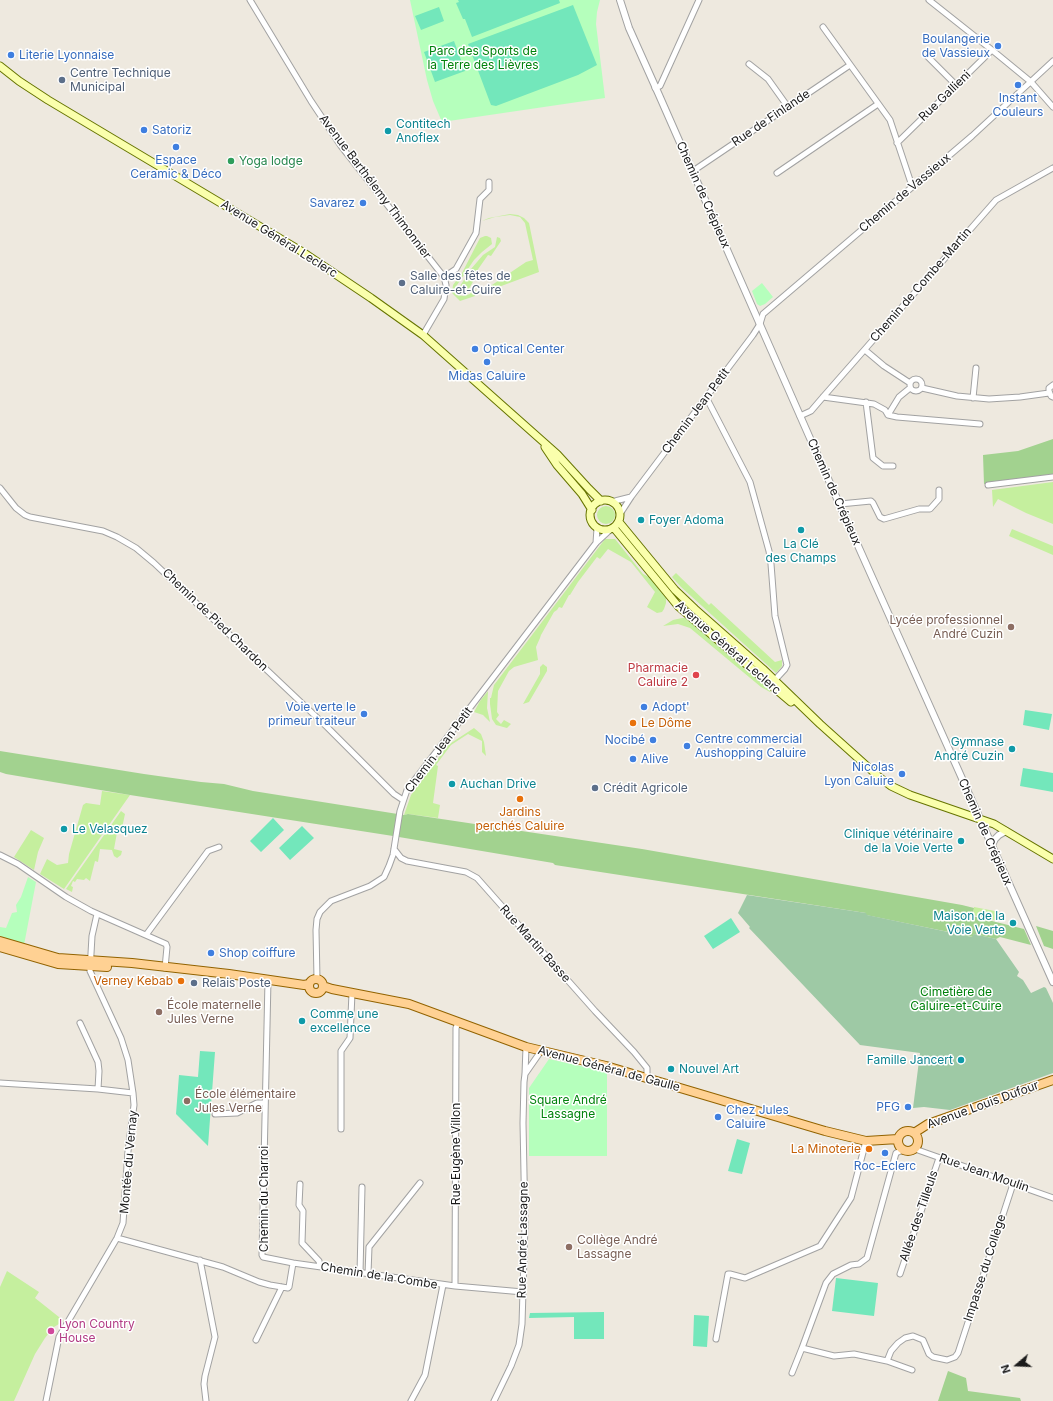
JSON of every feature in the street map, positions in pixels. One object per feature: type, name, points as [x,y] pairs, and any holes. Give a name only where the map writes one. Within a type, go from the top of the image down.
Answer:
[{"type":"main road","name":"Avenue Général Leclerc","points":[[0,66],[19,81],[48,100],[301,251],[423,335],[562,459],[602,501]]},
{"type":"main road","name":"Avenue Général Leclerc","points":[[539,439],[556,465],[582,494],[592,510]]},
{"type":"main road","points":[[602,501],[611,502],[618,507],[616,523],[601,530],[597,528],[592,521],[592,510],[594,506],[602,501]]},
{"type":"main road","name":"Avenue Général Leclerc","points":[[616,523],[675,590],[695,610],[868,769],[891,786],[924,801],[994,824],[1053,859]]},
{"type":"main road","points":[[0,941],[54,957],[90,964]]},
{"type":"main road","points":[[0,947],[53,963],[90,964],[132,968],[150,966],[304,985],[317,979],[322,982],[322,990],[315,993],[311,991],[309,984]]},
{"type":"main road","name":"Avenue Général de Gaulle","points":[[323,986],[410,1004],[526,1047],[590,1062],[825,1131],[866,1141],[898,1139]]},
{"type":"main road","name":"Avenue Louis Dufour","points":[[914,1133],[928,1124],[1053,1080]]},
{"type":"main road","points":[[905,1132],[914,1133],[918,1141],[915,1149],[909,1151],[903,1150],[899,1145],[898,1139],[900,1135],[905,1132]]},
{"type":"street","name":"Avenue Barthélemy Thimonnier","points":[[250,0],[311,101],[341,146],[444,277]]},
{"type":"street","name":"Chemin de Crépieux","points":[[620,0],[629,28],[800,416],[1053,982]]},
{"type":"street","points":[[656,88],[660,86],[699,0]]},
{"type":"street","points":[[929,0],[1031,82],[1053,107]]},
{"type":"street","points":[[823,27],[890,120],[912,186]]},
{"type":"street","name":"Rue Gallieni","points":[[897,143],[992,50]]},
{"type":"street","points":[[928,57],[956,85]]},
{"type":"street","name":"Chemin de Vassieux","points":[[760,324],[763,314],[972,136],[1053,61]]},
{"type":"street","points":[[749,64],[768,80],[788,107]]},
{"type":"street","name":"Rue de Finlande","points":[[692,171],[850,65]]},
{"type":"street","points":[[777,173],[878,104]]},
{"type":"street","name":"Chemin de Combe-Martin","points":[[800,416],[811,411],[996,200],[1053,168]]},
{"type":"street","points":[[423,335],[444,299],[446,285],[444,277],[456,269],[476,233],[480,199],[489,190],[489,182]]},
{"type":"street","name":"Chemin Jean Petit","points":[[317,979],[316,930],[317,919],[320,912],[325,906],[336,898],[370,886],[381,880],[389,866],[394,849],[400,811],[407,790],[596,543],[616,523],[631,497],[760,324]]},
{"type":"street","points":[[865,350],[910,385],[915,392],[922,388],[973,398],[1004,398],[1051,395],[1050,388],[1053,385]]},
{"type":"street","points":[[973,398],[976,368]]},
{"type":"street","points":[[888,415],[899,397],[913,380],[917,379],[921,382],[922,388]]},
{"type":"street","points":[[706,397],[750,482],[768,551],[771,564],[775,616],[787,664],[785,669],[773,683]]},
{"type":"street","points":[[823,397],[874,404],[880,407],[888,415],[980,424]]},
{"type":"street","points":[[866,402],[873,458],[883,466],[892,466]]},
{"type":"street","points":[[988,485],[1053,477]]},
{"type":"street","name":"Chemin de Pied Chardon","points":[[0,488],[16,508],[30,517],[103,531],[136,548],[154,563],[327,727],[394,794],[403,800]]},
{"type":"street","points":[[840,504],[870,501],[873,503],[880,517],[884,519],[919,509],[931,508],[939,499],[939,490]]},
{"type":"street","points":[[611,502],[631,497]]},
{"type":"street","points":[[596,543],[597,528]]},
{"type":"street","points":[[992,845],[995,839],[1006,831]]},
{"type":"street","points":[[146,935],[208,852],[219,847]]},
{"type":"street","name":"Rue Martin Basse","points":[[394,849],[407,861],[466,872],[477,878],[648,1068],[646,1078]]},
{"type":"street","points":[[0,855],[18,864],[66,897],[98,914],[164,942],[167,945],[165,968]]},
{"type":"street","name":"Montée du Vernay","points":[[46,1401],[58,1337],[117,1238],[123,1223],[127,1156],[134,1105],[133,1092],[131,1072],[125,1049],[91,974],[90,964],[92,936],[98,914]]},
{"type":"street","name":"Chemin du Charroi","points":[[268,980],[262,1255],[263,1257],[293,1263]]},
{"type":"street","points":[[341,1129],[341,1051],[350,1038],[352,993]]},
{"type":"street","points":[[80,1023],[98,1062],[100,1071],[98,1089]]},
{"type":"street","name":"Rue Eugène Villon","points":[[456,1286],[456,1028],[458,1023]]},
{"type":"street","name":"Rue André Lassagne","points":[[494,1401],[511,1366],[519,1345],[522,1324],[525,1224],[524,1082],[526,1047]]},
{"type":"street","points":[[525,1074],[541,1051]]},
{"type":"street","points":[[0,1083],[133,1092]]},
{"type":"street","points":[[214,1114],[237,1113],[257,1103],[265,1103]]},
{"type":"street","points":[[716,1339],[728,1274],[745,1278],[820,1246],[851,1198],[866,1141]]},
{"type":"street","name":"Rue Jean Moulin","points":[[915,1149],[1053,1198]]},
{"type":"street","points":[[792,1373],[826,1283],[833,1274],[851,1265],[859,1264],[864,1261],[869,1253],[896,1153],[903,1150]]},
{"type":"street","name":"Allée des Tilleuls","points":[[900,1274],[939,1158]]},
{"type":"street","points":[[368,1274],[369,1247],[420,1183]]},
{"type":"street","points":[[300,1184],[299,1204],[303,1211],[302,1243],[319,1261],[320,1266]]},
{"type":"street","name":"Impasse du Collège","points":[[887,1361],[894,1346],[909,1336],[917,1337],[923,1340],[933,1357],[947,1360],[952,1359],[958,1353],[1013,1184]]},
{"type":"street","points":[[360,1273],[362,1187]]},
{"type":"street","points":[[117,1238],[223,1267],[259,1282],[288,1288],[290,1286],[293,1263]]},
{"type":"street","points":[[200,1260],[215,1337],[205,1376],[204,1384],[206,1401]]},
{"type":"street","name":"Chemin de la Combe","points":[[293,1263],[443,1285],[425,1375],[411,1401]]},
{"type":"street","points":[[443,1285],[523,1292]]},
{"type":"street","points":[[256,1340],[282,1287]]},
{"type":"street","points":[[802,1348],[834,1356],[854,1354],[887,1361],[912,1370]]},
{"type":"green space","name":"Parc des Sports de la Terre des Lièvres","points":[[410,0],[600,0],[596,24],[605,98],[442,122],[433,101],[427,80]]},
{"type":"green space","points":[[458,0],[559,0],[560,3],[472,37],[465,19],[463,19],[456,3],[459,2]]},
{"type":"green space","points":[[573,5],[597,65],[578,75],[496,106],[491,105],[468,44]]},
{"type":"green space","points":[[439,7],[444,21],[421,30],[415,16]]},
{"type":"green space","points":[[454,41],[465,71],[435,82],[424,52]]},
{"type":"green space","points":[[510,214],[518,215],[529,223],[539,272],[477,295],[478,293],[487,290],[489,287],[526,262],[533,260],[525,223],[520,217],[510,215],[482,221],[489,218]]},
{"type":"green space","points":[[485,236],[491,238],[492,244],[474,260],[455,288],[458,295],[463,296],[470,294],[474,288],[476,291],[475,296],[460,301],[452,293],[453,285],[462,273],[480,238]]},
{"type":"green space","points":[[497,237],[500,238],[501,241],[491,256],[488,255],[472,278],[474,280],[467,292],[461,292],[460,286],[471,269],[483,255],[495,247]]},
{"type":"green space","points":[[762,283],[773,297],[765,304],[760,306],[757,304],[752,291]]},
{"type":"green space","points":[[1053,439],[1053,474],[984,484],[983,455],[1018,451]]},
{"type":"green space","points":[[1053,482],[1053,524],[998,499],[993,507],[992,490]]},
{"type":"green space","points":[[602,506],[610,506],[615,511],[613,522],[610,524],[602,524],[597,519],[597,511]]},
{"type":"green space","points":[[1012,529],[1053,546],[1053,555],[1009,536]]},
{"type":"green space","points":[[605,539],[615,539],[643,574],[649,577],[666,598],[664,609],[662,612],[657,613],[647,607],[655,592],[631,562],[608,549],[600,559],[597,557],[569,595],[562,608],[559,607],[554,612],[536,647],[538,660],[514,667],[509,671],[498,691],[497,712],[499,715],[496,719],[501,724],[504,720],[511,724],[507,728],[496,725],[492,719],[490,704],[490,698],[494,685]]},
{"type":"green space","points":[[676,573],[709,605],[711,603],[775,662],[782,660],[782,666],[776,673],[681,587],[672,577]]},
{"type":"green space","points":[[686,618],[771,691],[770,692],[761,687],[690,628],[678,624],[663,626],[673,620]]},
{"type":"green space","points":[[543,664],[547,667],[547,671],[529,702],[523,704],[540,674],[540,667]]},
{"type":"green space","points":[[488,691],[487,708],[490,722],[483,715],[474,712]]},
{"type":"green space","points":[[1025,710],[1052,714],[1049,730],[1023,725]]},
{"type":"green space","points":[[474,728],[481,734],[486,756],[482,752],[482,741],[468,734],[451,745],[436,765],[438,766],[433,803],[440,805],[438,818],[408,814],[404,815],[411,795],[448,745]]},
{"type":"green space","points":[[0,751],[144,774],[224,784],[253,791],[404,815],[408,814],[642,849],[962,905],[974,908],[972,916],[1024,929],[1031,945],[1000,937],[996,939],[974,934],[973,937],[866,915],[866,913],[555,865],[553,863],[393,836],[6,774],[0,772]]},
{"type":"green space","points":[[1023,768],[1053,773],[1053,792],[1020,786]]},
{"type":"green space","points":[[102,791],[130,795],[64,889],[40,874],[47,859],[57,865],[68,863],[69,854],[83,805],[86,803],[100,805]]},
{"type":"green space","points":[[121,811],[125,814],[122,828],[118,827],[114,849],[122,851],[121,855],[117,858],[114,856],[112,850],[100,849],[98,862],[95,861],[90,881],[86,878],[84,880],[77,879],[75,882],[73,881],[71,886],[73,887],[72,892],[66,889]]},
{"type":"green space","points":[[273,818],[284,830],[261,852],[250,841]]},
{"type":"green space","points":[[302,826],[314,838],[290,860],[279,848]]},
{"type":"green space","points":[[31,830],[44,838],[38,852],[34,870],[14,857]]},
{"type":"green space","points":[[28,877],[36,882],[24,945],[0,936],[0,927],[6,928],[12,913],[17,912],[16,905],[21,897]]},
{"type":"green space","name":"Cimetière de Caluire-et-Cuire","points":[[747,895],[866,913],[867,915],[972,937],[974,934],[996,939],[1019,972],[1017,976],[1023,980],[1031,993],[1044,987],[1046,988],[1053,1003],[1053,1073],[950,1110],[924,1107],[913,1108],[920,1053],[860,1045],[749,928],[750,927],[738,913]]},
{"type":"green space","points":[[974,907],[1000,912],[998,921],[973,915]]},
{"type":"green space","points":[[731,918],[740,932],[713,949],[704,936]]},
{"type":"green space","points":[[1036,926],[1053,931],[1053,949],[1044,946]]},
{"type":"green space","points":[[200,1051],[215,1052],[208,1146],[176,1114],[179,1075],[198,1077]]},
{"type":"green space","name":"Square André Lassagne","points":[[549,1059],[607,1072],[607,1156],[529,1156],[529,1088]]},
{"type":"green space","points":[[737,1139],[750,1143],[742,1174],[728,1171]]},
{"type":"green space","points":[[7,1271],[39,1292],[35,1298],[64,1321],[54,1327],[35,1354],[14,1401],[0,1401],[0,1287]]},
{"type":"green space","points":[[836,1278],[878,1283],[874,1316],[832,1311]]},
{"type":"green space","points":[[604,1312],[604,1339],[574,1339],[574,1317],[529,1318],[530,1313]]},
{"type":"green space","points":[[694,1315],[709,1316],[707,1347],[693,1346]]},
{"type":"green space","points":[[948,1371],[966,1378],[968,1391],[1020,1398],[1021,1401],[938,1401]]},
{"type":"place","name":"Boulangerie de Vassieux","points":[[998,46]]},
{"type":"place","name":"Literie Lyonnaise","points":[[11,55]]},
{"type":"place","name":"Centre Technique Municipal","points":[[62,80]]},
{"type":"place","name":"Instant Couleurs","points":[[1018,85]]},
{"type":"place","name":"Satoriz","points":[[144,130]]},
{"type":"place","name":"Contitech Anoflex","points":[[388,131]]},
{"type":"place","name":"Espace Ceramic & Déco","points":[[176,147]]},
{"type":"place","name":"Yoga lodge","points":[[231,161]]},
{"type":"place","name":"Savarez","points":[[363,203]]},
{"type":"place","name":"Salle des fêtes de Caluire-et-Cuire","points":[[402,283]]},
{"type":"place","name":"Optical Center","points":[[475,349]]},
{"type":"place","name":"Midas Caluire","points":[[487,362]]},
{"type":"place","name":"Foyer Adoma","points":[[641,520]]},
{"type":"place","name":"La Clé des Champs","points":[[801,530]]},
{"type":"place","name":"Lycée professionnel André Cuzin","points":[[1011,627]]},
{"type":"place","name":"Pharmacie Caluire 2","points":[[696,675]]},
{"type":"place","name":"Adopt'","points":[[644,707]]},
{"type":"place","name":"Voie verte le primeur traiteur","points":[[364,714]]},
{"type":"place","name":"Le Dôme","points":[[633,723]]},
{"type":"place","name":"Nocibé","points":[[653,740]]},
{"type":"place","name":"Centre commercial Aushopping Caluire","points":[[687,746]]},
{"type":"place","name":"Gymnase André Cuzin","points":[[1012,749]]},
{"type":"place","name":"Alive","points":[[633,759]]},
{"type":"place","name":"Nicolas Lyon Caluire","points":[[902,774]]},
{"type":"place","name":"Auchan Drive","points":[[452,784]]},
{"type":"place","name":"Crédit Agricole","points":[[595,788]]},
{"type":"place","name":"Jardins perchés Caluire","points":[[520,799]]},
{"type":"place","name":"Le Velasquez","points":[[64,829]]},
{"type":"place","name":"Clinique vétérinaire de la Voie Verte","points":[[961,841]]},
{"type":"place","name":"Maison de la Voie Verte","points":[[1013,923]]},
{"type":"place","name":"Shop coiffure","points":[[211,953]]},
{"type":"place","name":"Verney Kebab","points":[[181,981]]},
{"type":"place","name":"Relais Poste","points":[[194,983]]},
{"type":"place","name":"École maternelle Jules Verne","points":[[159,1012]]},
{"type":"place","name":"Comme une excellence","points":[[302,1021]]},
{"type":"place","name":"Famille Jancert","points":[[961,1060]]},
{"type":"place","name":"Nouvel Art","points":[[671,1069]]},
{"type":"place","name":"École élémentaire Jules Verne","points":[[187,1101]]},
{"type":"place","name":"PFG","points":[[908,1107]]},
{"type":"place","name":"Chez Jules Caluire","points":[[718,1117]]},
{"type":"place","name":"La Minoterie","points":[[869,1149]]},
{"type":"place","name":"Roc-Eclerc","points":[[885,1153]]},
{"type":"place","name":"Collège André Lassagne","points":[[569,1247]]},
{"type":"place","name":"Lyon Country House","points":[[51,1331]]}]
